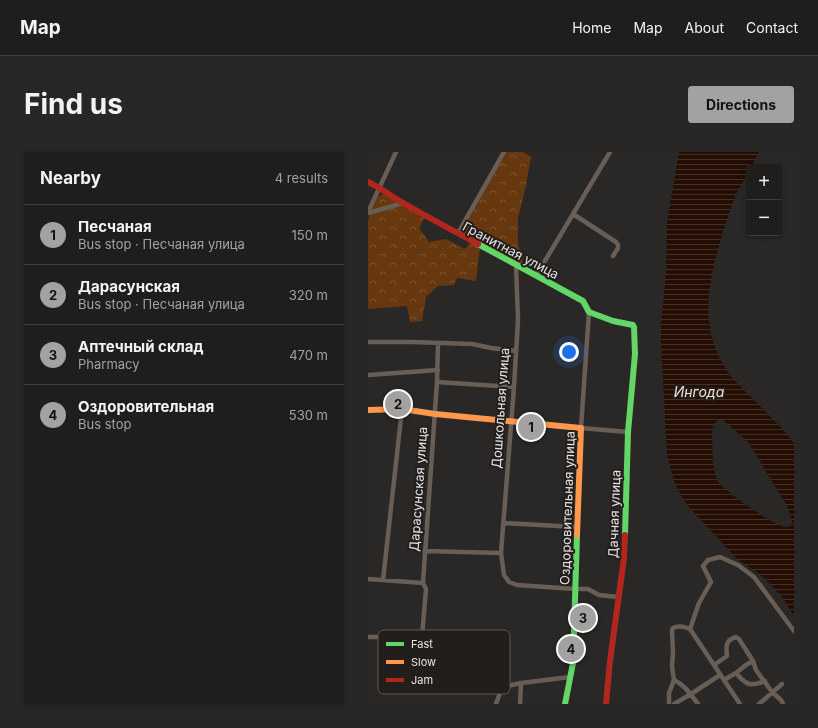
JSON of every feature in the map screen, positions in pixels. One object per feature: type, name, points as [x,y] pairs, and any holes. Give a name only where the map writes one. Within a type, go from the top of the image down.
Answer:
[{"type":"street","points":[[368,213],[396,152]]},
{"type":"street","points":[[458,233],[504,152]]},
{"type":"street","points":[[536,276],[610,152]]},
{"type":"street","name":"Гранитная улица","points":[[368,182],[379,187],[403,203],[583,301],[589,312]]},
{"type":"street","points":[[368,213],[403,203]]},
{"type":"street","points":[[573,214],[616,242],[618,248],[613,256]]},
{"type":"street","name":"Дошкольная улица","points":[[516,265],[518,320],[500,553],[504,575],[509,582],[517,585],[575,589]]},
{"type":"street","name":"Дачная улица","points":[[589,312],[634,326],[635,354],[628,432],[624,558],[610,661],[606,704]]},
{"type":"street","name":"Оздоровительная улица","points":[[565,704],[573,664],[574,648],[581,428],[589,312]]},
{"type":"street","points":[[368,342],[472,344],[516,351]]},
{"type":"street","name":"Дарасунская улица","points":[[423,630],[426,589],[423,583],[424,551],[438,370],[438,343]]},
{"type":"street","points":[[368,375],[438,370]]},
{"type":"street","points":[[437,382],[514,387]]},
{"type":"street","points":[[368,410],[402,409],[435,414],[628,432]]},
{"type":"street","points":[[383,580],[402,409]]},
{"type":"street","points":[[503,523],[577,527]]},
{"type":"street","points":[[424,551],[500,553]]},
{"type":"street","points":[[690,629],[699,603],[711,582],[703,566],[708,560],[720,557],[738,565],[754,577],[794,631]]},
{"type":"street","points":[[368,579],[423,583]]},
{"type":"street","points":[[575,589],[588,589],[599,595],[618,597]]},
{"type":"street","points":[[669,704],[669,693],[674,680],[672,666],[672,630],[673,628],[680,626],[690,629],[740,704]]},
{"type":"street","points":[[714,665],[727,656],[726,646],[732,638],[739,638],[753,661],[756,670],[783,704]]},
{"type":"street","points":[[724,680],[753,661]]},
{"type":"street","points":[[736,673],[744,682],[751,685],[757,685],[765,681]]},
{"type":"street","points":[[674,704],[720,675]]},
{"type":"street","points":[[510,686],[570,677]]},
{"type":"street","points":[[674,680],[680,683],[698,704]]},
{"type":"street","points":[[520,684],[520,704]]},
{"type":"street","points":[[759,704],[782,684]]},
{"type":"street","points":[[496,704],[500,694]]},
{"type":"green space","points":[[504,152],[523,152],[531,157],[518,218],[518,244],[525,270],[466,238],[462,226]]},
{"type":"green space","points":[[383,194],[425,217],[419,228],[429,242],[446,239],[465,249],[471,241],[480,247],[476,281],[457,278],[454,285],[438,286],[426,297],[422,321],[410,322],[407,306],[368,309],[368,219],[378,196]]},
{"type":"water","name":"Ингода","points":[[679,152],[759,152],[753,164],[746,164],[746,176],[737,192],[717,252],[710,287],[708,305],[709,322],[712,339],[728,372],[794,443],[794,616],[782,597],[769,583],[758,573],[737,559],[688,506],[675,484],[667,455],[661,342],[661,324],[666,274],[667,222]],"holes":[[[718,420],[723,420],[748,442],[787,506],[792,521],[792,525],[789,527],[780,525],[761,515],[730,493],[718,481],[713,463],[712,430],[714,424]]]},
{"type":"traffic: fast","points":[[478,244],[583,301],[589,312],[613,321],[633,325],[635,354],[628,432],[625,535]]},
{"type":"traffic: fast","points":[[565,704],[573,663],[577,535]]},
{"type":"traffic: slow","points":[[368,410],[402,409],[435,414],[581,428],[577,535]]},
{"type":"traffic: jam","points":[[368,182],[478,244]]},
{"type":"traffic: jam","points":[[606,704],[610,661],[624,558],[625,535]]},
{"type":"place","name":"Дарасунская","points":[[398,404]]},
{"type":"place","name":"Песчаная","points":[[531,427]]},
{"type":"place","name":"Аптечный склад","points":[[583,618]]},
{"type":"place","name":"Оздоровительная","points":[[571,649]]}]
